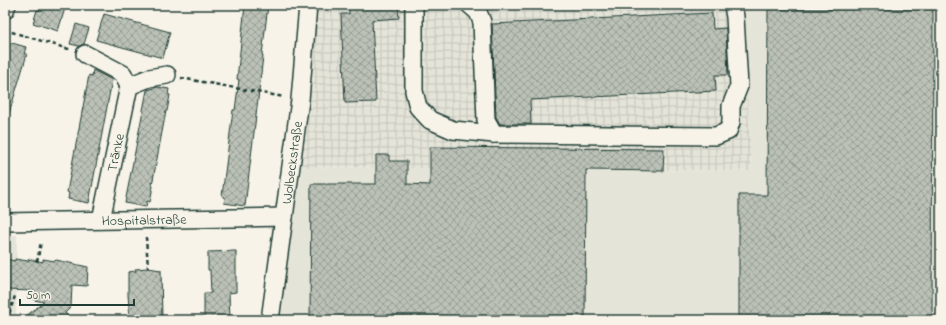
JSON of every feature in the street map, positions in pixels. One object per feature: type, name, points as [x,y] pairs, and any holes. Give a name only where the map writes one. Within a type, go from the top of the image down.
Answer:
[{"type":"street","points":[[5,10],[7,5]]},
{"type":"street","name":"Wolbeckstraße","points":[[270,320],[300,100],[308,5]]},
{"type":"street","points":[[414,5],[414,91],[418,107],[430,120],[453,130],[494,134],[716,136],[728,131],[731,122],[731,106],[739,86],[733,5]]},
{"type":"street","points":[[470,5],[478,12],[482,22],[486,120],[494,134]]},
{"type":"street","points":[[85,54],[123,74],[129,86],[149,78],[167,75]]},
{"type":"street","name":"Tränke","points":[[101,220],[129,86]]},
{"type":"street","name":"Hospitalstraße","points":[[5,222],[284,217]]},
{"type":"path","points":[[5,30],[85,54]]},
{"type":"path","points":[[167,75],[300,100]]},
{"type":"path","points":[[146,237],[148,268]]},
{"type":"path","points":[[38,262],[40,242]]},
{"type":"path","points":[[7,320],[15,296]]},
{"type":"shaded area","points":[[318,5],[742,5],[752,171],[298,167]]},
{"type":"shaded area","points":[[742,5],[941,5],[941,320],[276,320],[298,167],[752,171]]},
{"type":"shaded area","points":[[5,235],[17,235],[16,320],[5,320]]},
{"type":"building","points":[[41,5],[66,5],[58,31],[33,23],[37,10],[39,11]]},
{"type":"building","points":[[245,5],[268,5],[245,206],[224,203],[225,197],[222,196],[233,110],[235,110],[239,80],[237,79]]},
{"type":"building","points":[[349,5],[398,5],[399,18],[372,20],[376,102],[345,103],[341,14],[349,14]]},
{"type":"building","points":[[768,9],[933,9],[932,320],[739,320],[739,195],[767,195]]},
{"type":"building","points":[[712,13],[713,29],[726,28],[728,75],[715,75],[716,91],[530,100],[531,124],[500,124],[496,117],[492,24]]},
{"type":"building","points":[[104,14],[170,32],[163,58],[96,40]]},
{"type":"building","points":[[76,24],[89,28],[84,44],[79,46],[70,44]]},
{"type":"building","points":[[5,41],[26,47],[24,54],[27,54],[8,117],[5,116]]},
{"type":"building","points":[[93,70],[112,80],[89,203],[68,199],[69,193],[67,192],[89,75],[92,76]]},
{"type":"building","points":[[158,87],[169,89],[168,94],[170,95],[150,202],[147,201],[146,207],[125,203],[147,90]]},
{"type":"building","points":[[430,147],[664,149],[663,171],[586,170],[585,320],[310,320],[311,184],[376,184],[376,155],[389,155],[389,161],[407,161],[407,184],[430,185]]},
{"type":"building","points":[[236,251],[236,292],[229,293],[230,320],[204,320],[204,293],[211,293],[210,270],[208,270],[208,252]]},
{"type":"building","points":[[5,259],[28,261],[28,259],[43,262],[43,259],[56,260],[88,267],[87,286],[72,285],[71,307],[65,313],[71,320],[21,320],[44,302],[34,300],[34,291],[5,290]]},
{"type":"building","points":[[148,268],[161,270],[162,320],[130,320],[128,272],[136,271],[135,269]]}]
